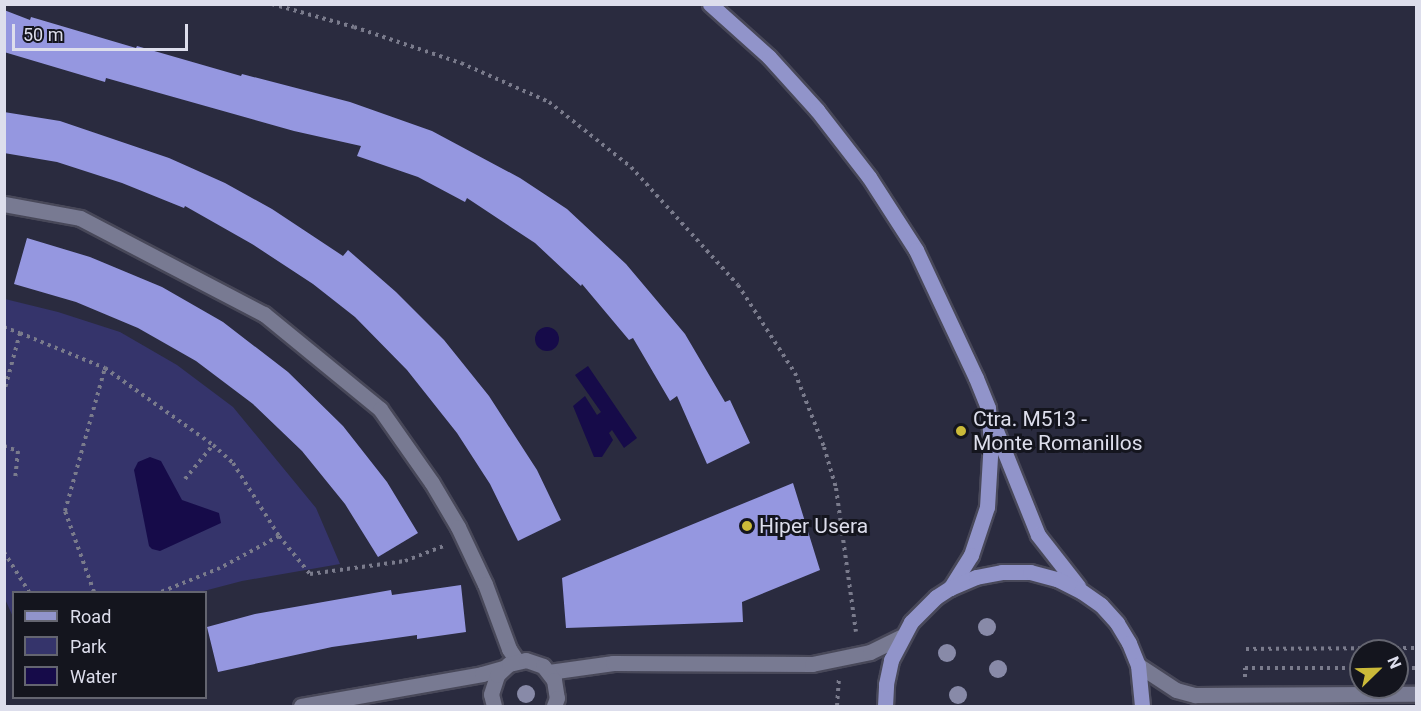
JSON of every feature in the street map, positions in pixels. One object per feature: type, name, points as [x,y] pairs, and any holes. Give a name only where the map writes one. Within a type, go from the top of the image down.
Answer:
[{"type":"main road","points":[[710,4],[785,75],[817,110],[869,177],[916,250],[948,315],[988,408],[1012,475],[1038,535],[1081,591]]},
{"type":"main road","points":[[950,588],[971,555],[987,507],[992,440],[988,408]]},
{"type":"main road","points":[[885,706],[891,660],[901,637],[922,609],[950,588],[976,577],[1012,572],[1030,572],[1057,579],[1081,591],[1101,605],[1117,623],[1138,665],[1142,706]]},
{"type":"street","points":[[4,204],[80,218],[264,314],[380,409],[432,483],[458,527],[485,584],[509,649],[517,661]]},
{"type":"street","points":[[549,672],[613,663],[812,664],[863,654],[901,637]]},
{"type":"street","points":[[301,706],[482,674],[517,661],[535,662],[549,672],[557,689],[554,706]]},
{"type":"street","points":[[1138,665],[1176,690],[1195,695],[1416,694]]},
{"type":"street","points":[[494,706],[491,694],[493,684],[503,668]]},
{"type":"path","points":[[272,4],[354,27],[461,63],[549,102],[631,167],[738,285],[795,373],[824,447],[836,488],[856,632]]},
{"type":"path","points":[[4,327],[105,368],[213,445],[233,463],[279,536],[310,574],[405,561],[448,544]]},
{"type":"path","points":[[4,392],[20,333]]},
{"type":"path","points":[[94,591],[65,511],[105,368]]},
{"type":"path","points":[[185,479],[213,445]]},
{"type":"path","points":[[4,446],[18,451],[15,479]]},
{"type":"path","points":[[163,591],[220,568],[279,536]]},
{"type":"path","points":[[4,552],[27,591]]},
{"type":"path","points":[[1246,649],[1416,648]]},
{"type":"path","points":[[1244,696],[1245,668],[1349,668]]},
{"type":"green space","points":[[5,299],[58,312],[120,332],[177,365],[233,407],[316,508],[340,564],[242,581],[204,591],[12,591],[12,615],[5,599]]},
{"type":"water","points":[[547,327],[556,330],[559,339],[556,348],[547,351],[538,348],[535,339],[538,330]]},
{"type":"water","points":[[588,366],[637,438],[624,448],[612,430],[609,433],[613,440],[602,457],[594,457],[573,406],[585,396],[597,415],[601,412],[575,375]]},
{"type":"water","points":[[150,457],[161,461],[182,500],[219,513],[221,523],[160,551],[152,549],[149,546],[134,470],[138,462]]},
{"type":"building","points":[[4,10],[30,20],[31,17],[241,76],[242,74],[350,102],[432,131],[520,178],[567,209],[626,264],[685,334],[725,402],[730,400],[750,443],[707,464],[677,396],[670,401],[633,338],[629,340],[582,284],[581,286],[535,243],[467,198],[465,202],[418,177],[357,156],[361,146],[294,131],[106,78],[105,82],[4,52]]},
{"type":"building","points":[[4,112],[60,121],[169,158],[225,183],[272,209],[343,256],[348,250],[396,292],[444,340],[489,396],[537,470],[561,520],[518,541],[490,484],[457,433],[407,370],[355,317],[313,284],[252,244],[185,206],[184,208],[122,183],[57,162],[4,153]]},
{"type":"building","points":[[27,238],[90,257],[162,287],[223,322],[288,372],[343,426],[387,482],[418,533],[378,557],[345,504],[302,451],[253,404],[196,361],[138,328],[76,302],[14,284]]},
{"type":"building","name":"Hiper Usera","points":[[793,483],[820,570],[742,602],[743,622],[566,628],[562,578]]},
{"type":"building","points":[[461,585],[466,632],[417,639],[417,635],[332,647],[218,672],[207,627],[255,614],[391,590],[392,595]]},
{"type":"place","name":"Ctra. M513 - Monte Romanillos","points":[[961,431]]},
{"type":"place","name":"Hiper Usera","points":[[747,526]]}]
